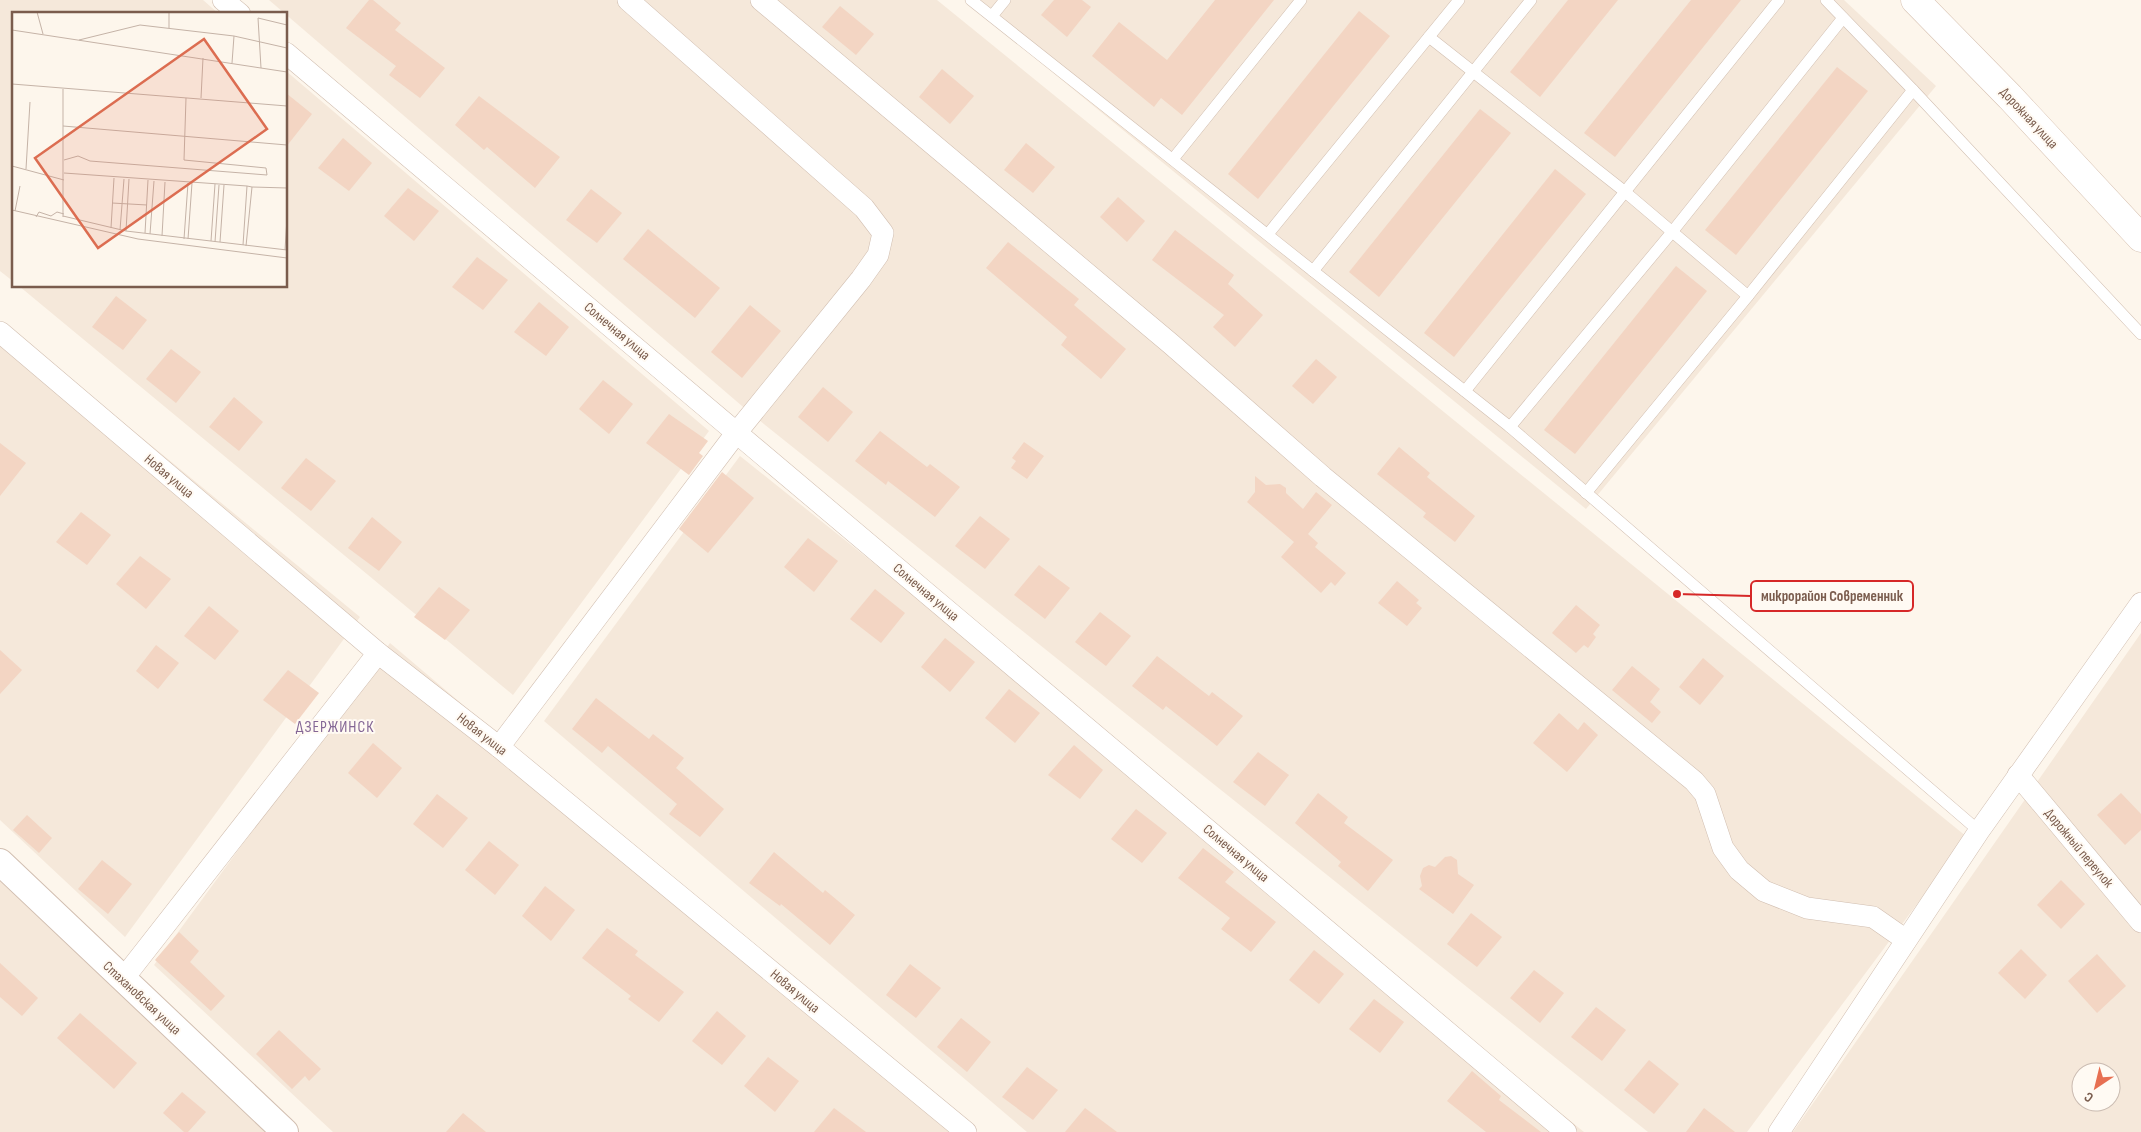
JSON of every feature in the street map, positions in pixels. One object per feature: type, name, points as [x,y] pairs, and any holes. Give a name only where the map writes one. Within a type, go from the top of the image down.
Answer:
[{"type":"main road","name":"Дорожная улица","points":[[1915,0],[2010,97],[2141,238]]},
{"type":"street","points":[[223,0],[238,12]]},
{"type":"street","points":[[499,747],[737,432],[861,279],[878,255],[883,232],[864,208],[628,0]]},
{"type":"street","points":[[761,0],[1171,344],[1323,478],[1694,781],[1705,794],[1723,848],[1739,870],[1764,891],[1807,908],[1873,917],[1906,940]]},
{"type":"street","name":"Солнечная улица","points":[[288,55],[1566,1132]]},
{"type":"street","name":"Новая улица","points":[[0,332],[378,653],[499,747],[966,1132]]},
{"type":"street","points":[[1779,1132],[1979,831],[2141,603]]},
{"type":"street","points":[[123,980],[378,653]]},
{"type":"street","name":"Дорожный переулок","points":[[2018,775],[2141,922]]},
{"type":"street","name":"Стахановская улица","points":[[0,862],[286,1132]]},
{"type":"lane","points":[[971,0],[1510,427],[1979,831]]},
{"type":"lane","points":[[992,16],[1005,0]]},
{"type":"lane","points":[[1173,159],[1301,0]]},
{"type":"lane","points":[[1268,234],[1459,0]]},
{"type":"lane","points":[[1314,271],[1531,0]]},
{"type":"lane","points":[[1465,392],[1624,191],[1779,0]]},
{"type":"lane","points":[[1826,0],[1913,90],[2141,334]]},
{"type":"lane","points":[[1510,427],[1672,232],[1843,18]]},
{"type":"lane","points":[[1429,37],[1624,191],[1748,296]]},
{"type":"lane","points":[[1586,493],[1748,296],[1913,90]]},
{"type":"shaded area","points":[[0,0],[203,0],[217,12],[12,12],[12,280],[0,271]]},
{"type":"shaded area","points":[[269,0],[937,0],[1967,837],[1747,1132],[1648,1132],[749,412],[288,16],[288,12],[283,12]]},
{"type":"shaded area","points":[[964,0],[1844,0],[1936,86],[1586,509]]},
{"type":"shaded area","points":[[288,73],[709,431],[513,695],[21,288],[288,288]]},
{"type":"shaded area","points":[[0,321],[360,617],[125,937],[0,820]]},
{"type":"shaded area","points":[[740,456],[1584,1132],[1027,1132],[544,721]]},
{"type":"shaded area","points":[[2141,633],[2141,1132],[1793,1132]]},
{"type":"shaded area","points":[[390,643],[966,1132],[333,1132],[154,965]]},
{"type":"shaded area","points":[[0,873],[272,1132],[0,1132]]},
{"type":"building","points":[[369,0],[373,0],[401,23],[395,30],[445,68],[420,98],[389,75],[396,66],[346,28]]},
{"type":"building","points":[[1054,0],[1082,0],[1091,7],[1067,37],[1041,15]]},
{"type":"building","points":[[1215,0],[1274,0],[1182,115],[1161,98],[1154,107],[1092,56],[1119,22],[1167,60]]},
{"type":"building","points":[[1568,0],[1618,0],[1540,97],[1510,72]]},
{"type":"building","points":[[1691,0],[1741,0],[1615,157],[1584,133]]},
{"type":"building","points":[[840,6],[874,34],[856,55],[822,27]]},
{"type":"building","points":[[1359,11],[1390,36],[1258,199],[1228,174]]},
{"type":"building","points":[[1837,67],[1868,91],[1736,255],[1705,230]]},
{"type":"building","points":[[942,69],[974,96],[950,124],[919,97]]},
{"type":"building","points":[[288,95],[312,114],[288,144]]},
{"type":"building","points":[[479,96],[560,157],[535,188],[487,147],[484,150],[455,125]]},
{"type":"building","points":[[1480,109],[1511,133],[1379,297],[1349,272]]},
{"type":"building","points":[[343,138],[372,163],[349,191],[318,168]]},
{"type":"building","points":[[1026,143],[1055,167],[1033,193],[1004,170]]},
{"type":"building","points":[[1555,169],[1586,194],[1454,357],[1424,333]]},
{"type":"building","points":[[408,188],[439,211],[414,241],[384,216]]},
{"type":"building","points":[[591,189],[622,213],[597,243],[566,220]]},
{"type":"building","points":[[1118,197],[1145,221],[1127,242],[1100,217]]},
{"type":"building","points":[[648,229],[720,288],[695,318],[623,259]]},
{"type":"building","points":[[1175,230],[1234,275],[1228,284],[1263,315],[1235,347],[1213,327],[1224,315],[1152,260]]},
{"type":"building","points":[[1008,242],[1079,299],[1074,305],[1126,349],[1101,379],[1061,345],[1067,337],[986,268]]},
{"type":"building","points":[[477,257],[508,280],[483,310],[452,287]]},
{"type":"building","points":[[1676,266],[1707,291],[1575,454],[1544,430]]},
{"type":"building","points":[[116,296],[147,320],[123,350],[92,327]]},
{"type":"building","points":[[539,302],[569,327],[546,356],[514,332]]},
{"type":"building","points":[[750,305],[781,331],[742,378],[711,352]]},
{"type":"building","points":[[171,349],[201,372],[176,403],[146,379]]},
{"type":"building","points":[[1316,359],[1337,377],[1313,404],[1292,386]]},
{"type":"building","points":[[603,380],[633,404],[609,434],[579,409]]},
{"type":"building","points":[[823,387],[853,412],[828,442],[798,417]]},
{"type":"building","points":[[234,397],[263,422],[239,451],[209,427]]},
{"type":"building","points":[[669,414],[708,441],[699,453],[703,456],[689,475],[646,443]]},
{"type":"building","points":[[880,431],[927,467],[930,464],[960,487],[935,517],[888,481],[886,485],[855,461]]},
{"type":"building","points":[[1024,442],[1044,456],[1027,479],[1011,468],[1016,461],[1012,458]]},
{"type":"building","points":[[0,443],[26,463],[0,496]]},
{"type":"building","points":[[1399,447],[1430,473],[1427,477],[1475,516],[1455,542],[1423,517],[1426,513],[1377,474]]},
{"type":"building","points":[[306,458],[336,481],[311,511],[281,488]]},
{"type":"building","points":[[722,472],[754,498],[708,553],[679,529]]},
{"type":"building","points":[[1255,476],[1266,485],[1280,484],[1286,488],[1286,493],[1303,509],[1316,492],[1332,505],[1308,534],[1318,543],[1315,547],[1346,573],[1335,586],[1331,582],[1321,593],[1281,557],[1294,542],[1247,502],[1255,492]]},
{"type":"building","points":[[81,512],[111,535],[87,565],[56,542]]},
{"type":"building","points":[[980,516],[1010,539],[985,569],[955,546]]},
{"type":"building","points":[[372,517],[402,542],[379,571],[348,548]]},
{"type":"building","points":[[808,538],[838,561],[814,592],[784,567]]},
{"type":"building","points":[[140,556],[171,579],[146,609],[116,584]]},
{"type":"building","points":[[1039,565],[1070,588],[1045,619],[1014,595]]},
{"type":"building","points":[[1397,581],[1419,600],[1416,603],[1422,608],[1407,626],[1378,603]]},
{"type":"building","points":[[439,587],[470,610],[445,640],[414,617]]},
{"type":"building","points":[[875,589],[905,613],[881,643],[850,619]]},
{"type":"building","points":[[1576,605],[1600,625],[1593,634],[1596,637],[1588,648],[1584,645],[1576,653],[1552,633]]},
{"type":"building","points":[[209,606],[239,631],[215,660],[184,636]]},
{"type":"building","points":[[1100,612],[1131,636],[1106,666],[1075,642]]},
{"type":"building","points":[[945,638],[975,662],[950,692],[921,667]]},
{"type":"building","points":[[156,645],[179,663],[158,689],[136,671]]},
{"type":"building","points":[[0,650],[22,670],[0,694]]},
{"type":"building","points":[[1157,656],[1209,696],[1212,692],[1243,716],[1217,746],[1166,706],[1163,710],[1132,686]]},
{"type":"building","points":[[1703,658],[1724,676],[1700,705],[1679,687]]},
{"type":"building","points":[[1632,666],[1660,689],[1650,702],[1661,712],[1652,723],[1612,690]]},
{"type":"building","points":[[288,670],[319,693],[295,724],[263,700]]},
{"type":"building","points":[[1009,689],[1040,713],[1015,743],[985,718]]},
{"type":"building","points":[[596,698],[649,739],[653,734],[684,758],[676,768],[724,809],[700,837],[669,814],[677,804],[608,746],[602,753],[572,729]]},
{"type":"building","points":[[1559,713],[1578,730],[1584,722],[1598,735],[1567,772],[1533,743]]},
{"type":"building","points":[[373,743],[402,768],[377,798],[348,773]]},
{"type":"building","points":[[1074,745],[1103,770],[1080,799],[1048,775]]},
{"type":"building","points":[[1258,752],[1289,775],[1265,806],[1233,782]]},
{"type":"building","points":[[1318,793],[1348,817],[1344,823],[1393,860],[1368,891],[1338,866],[1341,862],[1295,823]]},
{"type":"building","points":[[2121,793],[2141,814],[2141,830],[2125,845],[2097,815]]},
{"type":"building","points":[[437,794],[468,818],[443,848],[413,824]]},
{"type":"building","points":[[1136,809],[1167,833],[1142,863],[1111,839]]},
{"type":"building","points":[[27,815],[52,838],[39,853],[13,830]]},
{"type":"building","points":[[489,841],[519,865],[495,895],[465,870]]},
{"type":"building","points":[[1203,848],[1234,872],[1225,882],[1276,922],[1251,952],[1221,929],[1230,918],[1178,878]]},
{"type":"building","points":[[774,852],[823,893],[825,890],[855,915],[830,945],[781,904],[780,906],[749,883]]},
{"type":"building","points":[[1451,856],[1457,860],[1458,874],[1474,885],[1453,914],[1419,889],[1422,886],[1420,876],[1423,868],[1429,865],[1435,867],[1445,857]]},
{"type":"building","points":[[102,860],[132,884],[108,914],[78,889]]},
{"type":"building","points":[[2061,880],[2085,904],[2061,929],[2037,905]]},
{"type":"building","points":[[545,886],[575,910],[551,941],[522,916]]},
{"type":"building","points":[[1471,913],[1502,937],[1477,967],[1447,944]]},
{"type":"building","points":[[607,928],[638,951],[635,955],[684,992],[659,1022],[628,999],[631,996],[582,958]]},
{"type":"building","points":[[179,932],[199,951],[190,962],[225,996],[211,1011],[155,960]]},
{"type":"building","points":[[2021,949],[2047,975],[2025,999],[1998,973]]},
{"type":"building","points":[[1314,950],[1344,974],[1319,1004],[1289,980]]},
{"type":"building","points":[[2097,954],[2126,986],[2097,1013],[2068,981]]},
{"type":"building","points":[[0,963],[38,998],[22,1016],[0,997]]},
{"type":"building","points":[[910,964],[941,988],[916,1018],[886,995]]},
{"type":"building","points":[[1534,970],[1564,993],[1540,1023],[1510,998]]},
{"type":"building","points":[[1374,999],[1404,1022],[1380,1053],[1349,1029]]},
{"type":"building","points":[[1596,1007],[1626,1030],[1602,1061],[1571,1037]]},
{"type":"building","points":[[717,1011],[746,1036],[722,1065],[692,1041]]},
{"type":"building","points":[[80,1013],[137,1063],[114,1089],[57,1038]]},
{"type":"building","points":[[961,1018],[991,1042],[967,1072],[937,1047]]},
{"type":"building","points":[[279,1030],[321,1069],[309,1081],[305,1076],[292,1089],[256,1054]]},
{"type":"building","points":[[768,1057],[799,1081],[775,1112],[744,1086]]},
{"type":"building","points":[[1649,1060],[1679,1084],[1654,1114],[1624,1090]]},
{"type":"building","points":[[1027,1067],[1058,1090],[1033,1120],[1002,1097]]},
{"type":"building","points":[[1472,1071],[1501,1096],[1499,1100],[1541,1132],[1486,1132],[1447,1101]]},
{"type":"building","points":[[182,1092],[206,1112],[188,1132],[184,1132],[163,1113]]},
{"type":"building","points":[[834,1108],[866,1132],[814,1132]]},
{"type":"building","points":[[1085,1108],[1117,1132],[1065,1132]]},
{"type":"building","points":[[1704,1108],[1735,1132],[1686,1132]]},
{"type":"building","points":[[463,1113],[486,1132],[446,1132]]},
{"type":"place","name":"микрорайон Современник","points":[[1677,594]]},
{"type":"district","name":"ДЗЕРЖИНСК","points":[[335,727]]}]
